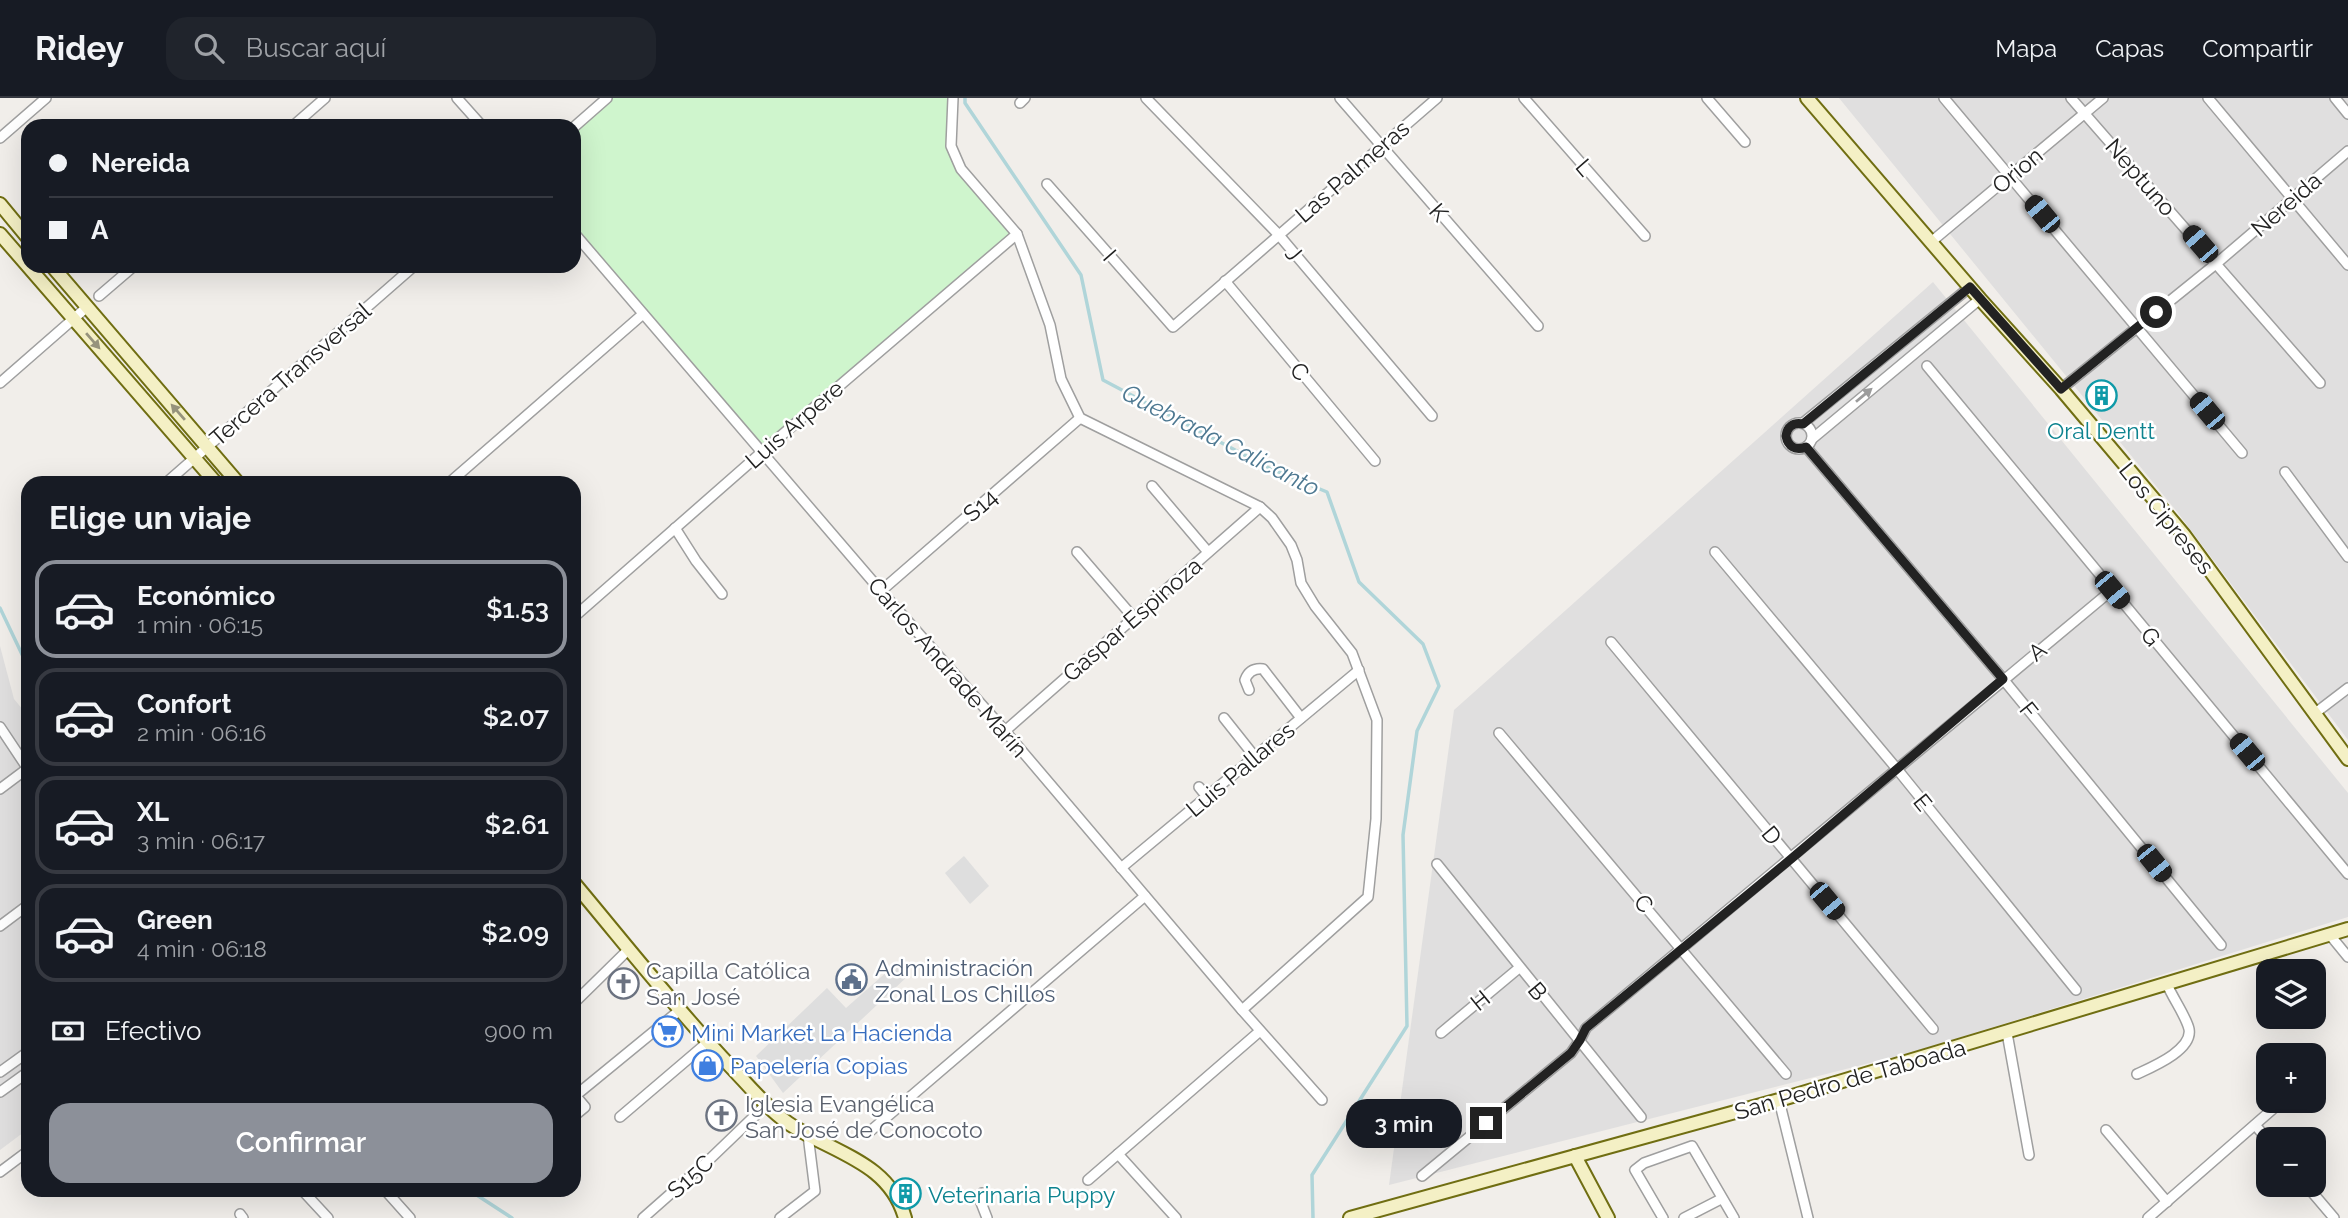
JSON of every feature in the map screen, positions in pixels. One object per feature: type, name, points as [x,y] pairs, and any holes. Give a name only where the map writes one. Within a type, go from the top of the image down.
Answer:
[{"type":"street","points":[[22,119],[46,98]]},
{"type":"street","points":[[301,119],[325,98]]},
{"type":"street","points":[[457,98],[476,119]]},
{"type":"street","points":[[581,121],[607,98]]},
{"type":"street","points":[[953,98],[951,146],[961,169],[1017,234],[1050,325],[1062,379],[1080,418],[1260,507],[1272,518],[1291,545],[1301,583],[1315,606],[1352,653],[1377,720],[1376,819],[1368,897],[1242,1010]]},
{"type":"street","name":"J","points":[[1146,98],[1278,234],[1432,416]]},
{"type":"street","name":"K","points":[[1340,98],[1538,326]]},
{"type":"street","name":"Las Palmeras","points":[[1173,327],[1437,98]]},
{"type":"street","name":"L","points":[[1524,98],[1645,236]]},
{"type":"street","points":[[1707,98],[1745,142]]},
{"type":"street","name":"Los Cipreses","points":[[1807,98],[2061,389],[2183,535],[2348,759]]},
{"type":"street","points":[[1944,98],[2242,453]]},
{"type":"street","name":"Neptuno","points":[[2071,98],[2320,383]]},
{"type":"street","name":"Orion","points":[[1931,242],[2103,98]]},
{"type":"street","points":[[2208,98],[2348,265]]},
{"type":"street","points":[[2335,98],[2348,114]]},
{"type":"street","points":[[0,138],[21,120]]},
{"type":"street","name":"Nereida","points":[[2061,389],[2217,263],[2348,151]]},
{"type":"street","name":"I","points":[[1047,184],[1173,327]]},
{"type":"street","points":[[0,204],[21,230]]},
{"type":"street","name":"Luis Arpere","points":[[581,611],[1017,234]]},
{"type":"street","points":[[2,241],[21,262]]},
{"type":"street","name":"Carlos Andrade Marín","points":[[581,241],[1322,1100]]},
{"type":"street","points":[[31,273],[210,476]]},
{"type":"street","points":[[58,273],[232,476]]},
{"type":"street","points":[[99,296],[126,273]]},
{"type":"street","name":"Tercera Transversal","points":[[174,476],[406,273]]},
{"type":"street","name":"C","points":[[1225,281],[1375,461]]},
{"type":"street","points":[[1803,424],[1970,287]]},
{"type":"street","points":[[1809,443],[1810,429],[1796,423],[1790,427],[1786,436],[1793,448],[1809,443],[1980,299]]},
{"type":"street","points":[[0,383],[87,307]]},
{"type":"street","points":[[457,476],[643,314]]},
{"type":"street","name":"G","points":[[1927,366],[2348,874]]},
{"type":"street","name":"S14","points":[[881,591],[1080,418]]},
{"type":"street","name":"F","points":[[1809,443],[2221,945]]},
{"type":"street","points":[[2285,472],[2348,557]]},
{"type":"street","points":[[1152,486],[1208,552]]},
{"type":"street","name":"Gaspar Espinoza","points":[[1005,732],[1260,507]]},
{"type":"street","points":[[675,528],[688,550],[722,594]]},
{"type":"street","points":[[1077,552],[1133,617]]},
{"type":"street","name":"E","points":[[1715,552],[2076,990]]},
{"type":"street","name":"A","points":[[1422,1176],[1571,1053],[1586,1028],[2112,590]]},
{"type":"street","name":"D","points":[[1611,642],[1933,1028]]},
{"type":"street","points":[[1249,690],[1245,680],[1248,674],[1256,668],[1263,669],[1301,718]]},
{"type":"street","name":"Luis Pallares","points":[[1121,868],[1359,670]]},
{"type":"street","points":[[2314,713],[2348,688]]},
{"type":"street","points":[[1224,718],[1255,757]]},
{"type":"street","points":[[0,727],[21,758]]},
{"type":"street","name":"C","points":[[1499,733],[1786,1074]]},
{"type":"street","points":[[0,789],[21,773]]},
{"type":"street","points":[[1199,788],[1207,797]]},
{"type":"street","name":"B","points":[[1437,864],[1641,1117]]},
{"type":"street","points":[[581,891],[680,1010],[766,1104],[808,1135],[852,1157],[885,1181],[893,1190],[905,1218]]},
{"type":"street","points":[[869,1133],[1146,896]]},
{"type":"street","points":[[0,926],[21,910]]},
{"type":"street","name":"San Pedro de Taboada","points":[[1350,1218],[1779,1100],[2348,929]]},
{"type":"street","points":[[2330,935],[2348,957]]},
{"type":"street","points":[[581,996],[629,949]]},
{"type":"street","name":"H","points":[[1441,1032],[1519,968]]},
{"type":"street","points":[[2137,1074],[2179,1051],[2188,1038],[2189,1028],[2167,984]]},
{"type":"street","points":[[581,1090],[680,1010]]},
{"type":"street","points":[[1088,1180],[1260,1031]]},
{"type":"street","points":[[2007,1033],[2029,1155]]},
{"type":"street","points":[[620,1117],[708,1042]]},
{"type":"street","points":[[0,1072],[21,1057]]},
{"type":"street","points":[[0,1092],[21,1077]]},
{"type":"street","points":[[1779,1100],[1808,1218]]},
{"type":"street","name":"S15C","points":[[643,1218],[711,1158],[766,1104]]},
{"type":"street","points":[[2148,1218],[2268,1113]]},
{"type":"street","points":[[2106,1130],[2167,1202]]},
{"type":"street","points":[[780,1218],[815,1191],[808,1135]]},
{"type":"street","points":[[1663,1218],[1636,1170],[1644,1163],[1692,1146],[1734,1218]]},
{"type":"street","points":[[1118,1154],[1176,1218]]},
{"type":"street","points":[[0,1172],[21,1156]]},
{"type":"street","points":[[1576,1156],[1608,1218]]},
{"type":"street","points":[[982,1193],[980,1200],[987,1218]]},
{"type":"street","points":[[308,1197],[328,1218]]},
{"type":"street","points":[[391,1197],[410,1218]]},
{"type":"street","points":[[2316,1197],[2334,1218]]},
{"type":"street","points":[[1684,1218],[1721,1199]]},
{"type":"shaded area","points":[[1839,98],[2348,98],[2348,740],[2178,513]]},
{"type":"shaded area","points":[[1933,282],[2348,793],[2348,917],[1913,1052],[1389,1185],[1454,710]]},
{"type":"shaded area","points":[[0,646],[14,699],[21,708],[21,1134],[0,1150]]},
{"type":"shaded area","points":[[964,856],[989,886],[970,904],[945,873]]},
{"type":"shaded area","points":[[898,962],[909,975],[783,1093],[756,1056],[827,988],[846,1008]]},
{"type":"green space","points":[[607,98],[953,98],[951,146],[961,169],[1017,234],[762,452],[581,241],[581,121]]},
{"type":"waterway","name":"Quebrada Calicanto","points":[[965,98],[965,103],[1081,275],[1103,380],[1269,468],[1327,492],[1359,582],[1423,644],[1439,686],[1417,731],[1403,835],[1407,1026],[1312,1175],[1313,1218]]},
{"type":"waterway","points":[[0,608],[21,652]]},
{"type":"waterway","points":[[480,1197],[512,1218]]},
{"type":"place","name":"Oral Dentt","points":[[2101,396]]},
{"type":"place","name":"Administración Zonal Los Chillos","points":[[852,980]]},
{"type":"place","name":"Capilla Católica San José","points":[[623,983]]},
{"type":"place","name":"Mini Market La Hacienda","points":[[668,1032]]},
{"type":"place","name":"Papelería Copias","points":[[707,1065]]},
{"type":"place","name":"Iglesia Evangélica San José de Conocoto","points":[[722,1116]]},
{"type":"place","name":"Veterinaria Puppy","points":[[905,1194]]},
{"type":"route","points":[[1486,1123],[1571,1053],[1586,1028],[2003,679],[1806,447],[1796,449],[1790,446],[1786,440],[1787,430],[1796,423],[1803,424],[1970,287],[2061,389],[2156,312]]}]
